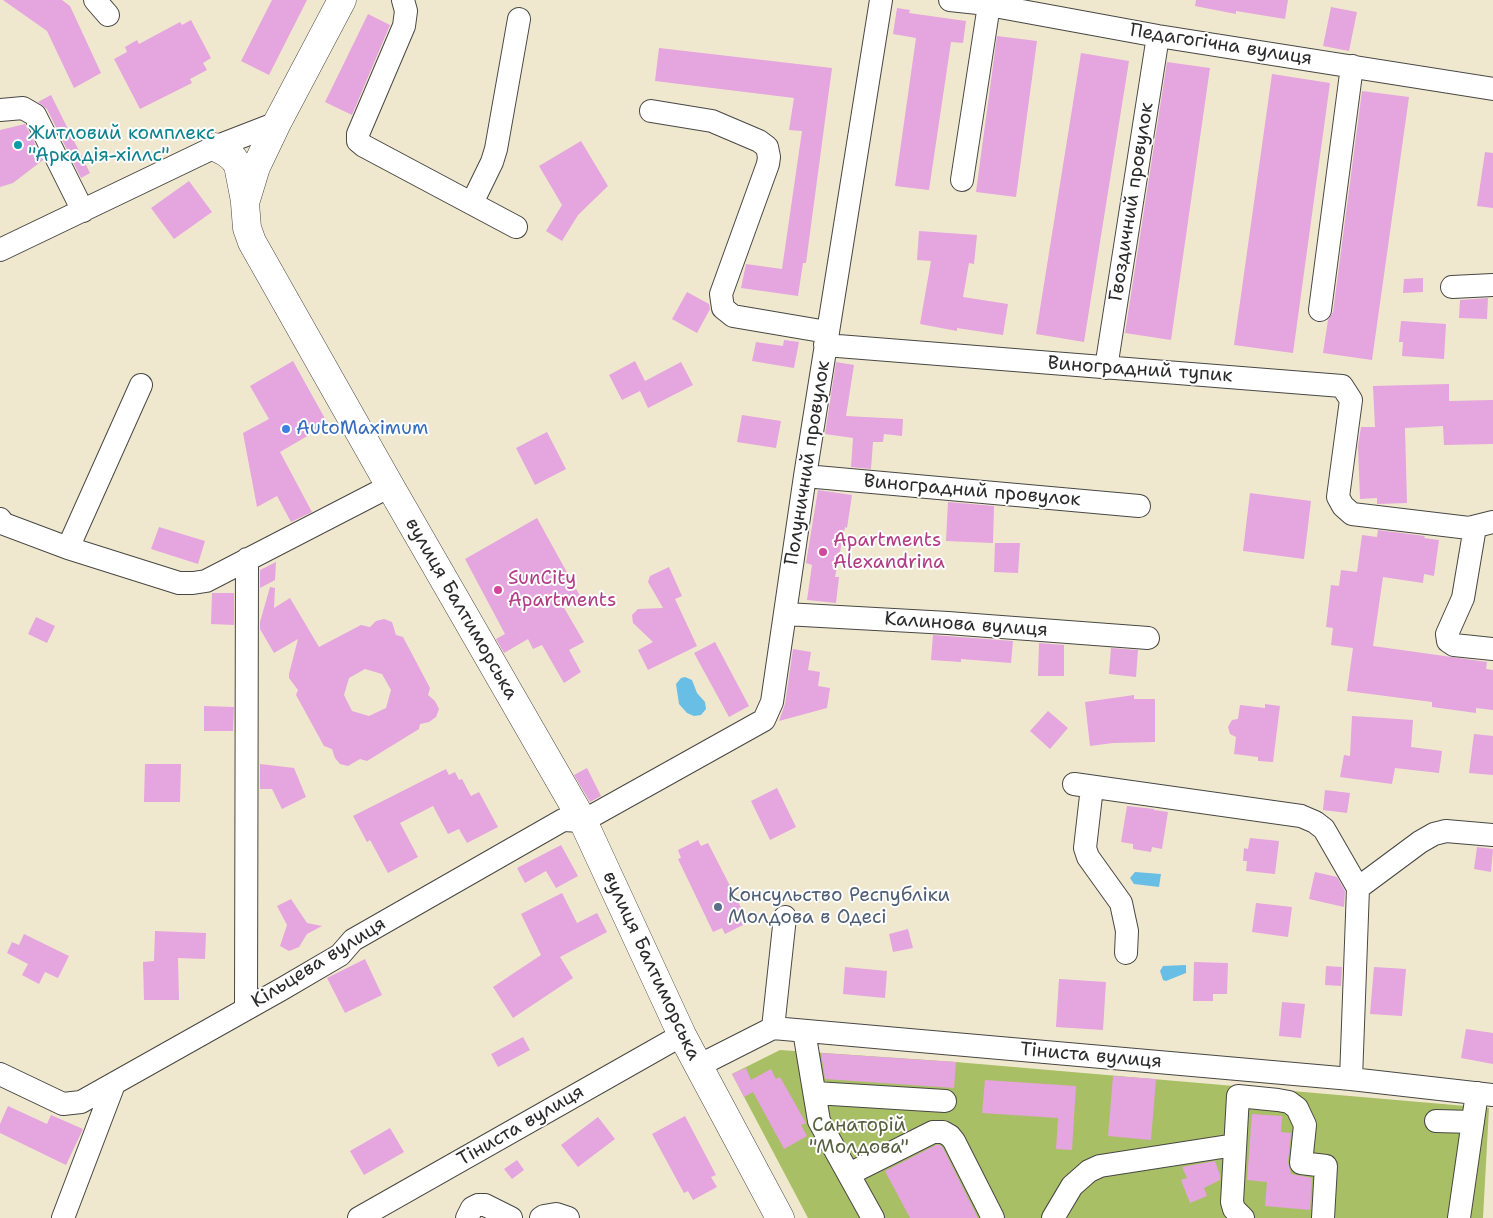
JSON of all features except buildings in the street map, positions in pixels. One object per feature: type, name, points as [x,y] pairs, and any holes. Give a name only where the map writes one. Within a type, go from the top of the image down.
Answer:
[{"type":"main road","name":"вулиця Балтиморська","points":[[342,0],[256,167],[245,203],[247,228],[252,242],[390,486],[584,821],[682,1035],[780,1218]]},
{"type":"main road","points":[[215,147],[233,158],[238,165],[245,203]]},
{"type":"street","points":[[403,0],[406,11],[404,26],[358,134],[358,141],[364,146],[516,227]]},
{"type":"street","name":"Полуничний провулок","points":[[584,821],[764,720],[772,702],[826,339],[881,0]]},
{"type":"street","name":"Педагогічна вулиця","points":[[950,0],[989,5],[1158,36],[1493,89]]},
{"type":"street","points":[[962,180],[989,5]]},
{"type":"street","points":[[472,204],[492,162],[496,149],[519,19]]},
{"type":"street","name":"Гвоздичний провулок","points":[[1106,368],[1158,36]]},
{"type":"street","points":[[1320,310],[1352,66]]},
{"type":"street","points":[[0,110],[23,108],[35,115],[84,211]]},
{"type":"street","name":"Виноградний тупик","points":[[651,111],[712,121],[759,141],[767,147],[768,164],[721,294],[724,308],[733,316],[826,339],[1106,368],[1342,386],[1351,400],[1338,497],[1343,506],[1352,514],[1469,528],[1484,524]]},
{"type":"street","points":[[0,250],[215,147],[277,123]]},
{"type":"street","points":[[1452,287],[1493,285]]},
{"type":"street","points":[[68,548],[141,385]]},
{"type":"street","name":"Виноградний провулок","points":[[805,476],[1139,506]]},
{"type":"street","points":[[1,524],[68,548],[179,583],[206,581],[390,486]]},
{"type":"street","points":[[1484,524],[1463,598],[1447,634],[1448,640],[1454,646],[1493,649]]},
{"type":"street","points":[[246,1009],[248,559]]},
{"type":"street","name":"Калинова вулиця","points":[[785,614],[948,623],[1148,638]]},
{"type":"street","points":[[1126,952],[1127,931],[1121,903],[1088,857],[1085,848],[1083,785],[1301,816],[1315,822],[1324,829],[1358,888],[1352,1079]]},
{"type":"street","name":"Кільцева вулиця","points":[[0,1074],[63,1104],[81,1102],[340,955],[353,940],[563,820],[584,821]]},
{"type":"street","points":[[1358,888],[1420,842],[1434,834],[1446,831],[1493,835]]},
{"type":"street","points":[[698,1066],[773,1028],[785,917]]},
{"type":"street","name":"Тіниста вулиця","points":[[773,1028],[1352,1079],[1485,1094]]},
{"type":"street","points":[[804,1031],[819,1121],[873,1218]]},
{"type":"street","name":"Тіниста вулиця","points":[[359,1218],[682,1035]]},
{"type":"street","points":[[63,1218],[114,1084]]},
{"type":"street","points":[[815,1093],[945,1102]]},
{"type":"street","points":[[1459,1218],[1473,1122],[1485,1094]]},
{"type":"street","points":[[1243,1218],[1234,1209],[1232,1202],[1238,1096],[1289,1102],[1297,1108],[1305,1125],[1301,1163],[1326,1166],[1323,1218]]},
{"type":"street","points":[[1436,1121],[1473,1122]]},
{"type":"street","points":[[849,1174],[933,1132],[943,1132],[954,1141],[993,1218]]},
{"type":"street","points":[[1053,1218],[1072,1186],[1089,1171],[1100,1166],[1235,1145]]},
{"type":"street","points":[[467,1218],[472,1208],[478,1204],[485,1205],[511,1218]]},
{"type":"street","points":[[541,1218],[556,1214],[568,1218]]},
{"type":"green space","name":"Санаторій \"Молдова\"","points":[[780,1050],[956,1062],[1489,1108],[1483,1218],[808,1218],[732,1074]]},
{"type":"water","points":[[685,677],[692,680],[697,693],[705,702],[706,709],[701,715],[694,716],[687,713],[679,704],[676,684],[681,678]]},
{"type":"water","points":[[1135,872],[1161,874],[1159,887],[1134,884],[1130,878]]},
{"type":"water","points":[[1186,965],[1186,973],[1166,981],[1163,980],[1160,971],[1163,966]]},
{"type":"place","name":"Житловий комплекс \"Аркадія-хіллс\"","points":[[18,145]]},
{"type":"place","name":"AutoMaximum","points":[[286,429]]},
{"type":"place","name":"Apartments Alexandrina","points":[[823,552]]},
{"type":"place","name":"SunCity Apartments","points":[[498,590]]},
{"type":"place","name":"Консульство Республіки Молдова в Одесі","points":[[718,907]]}]
